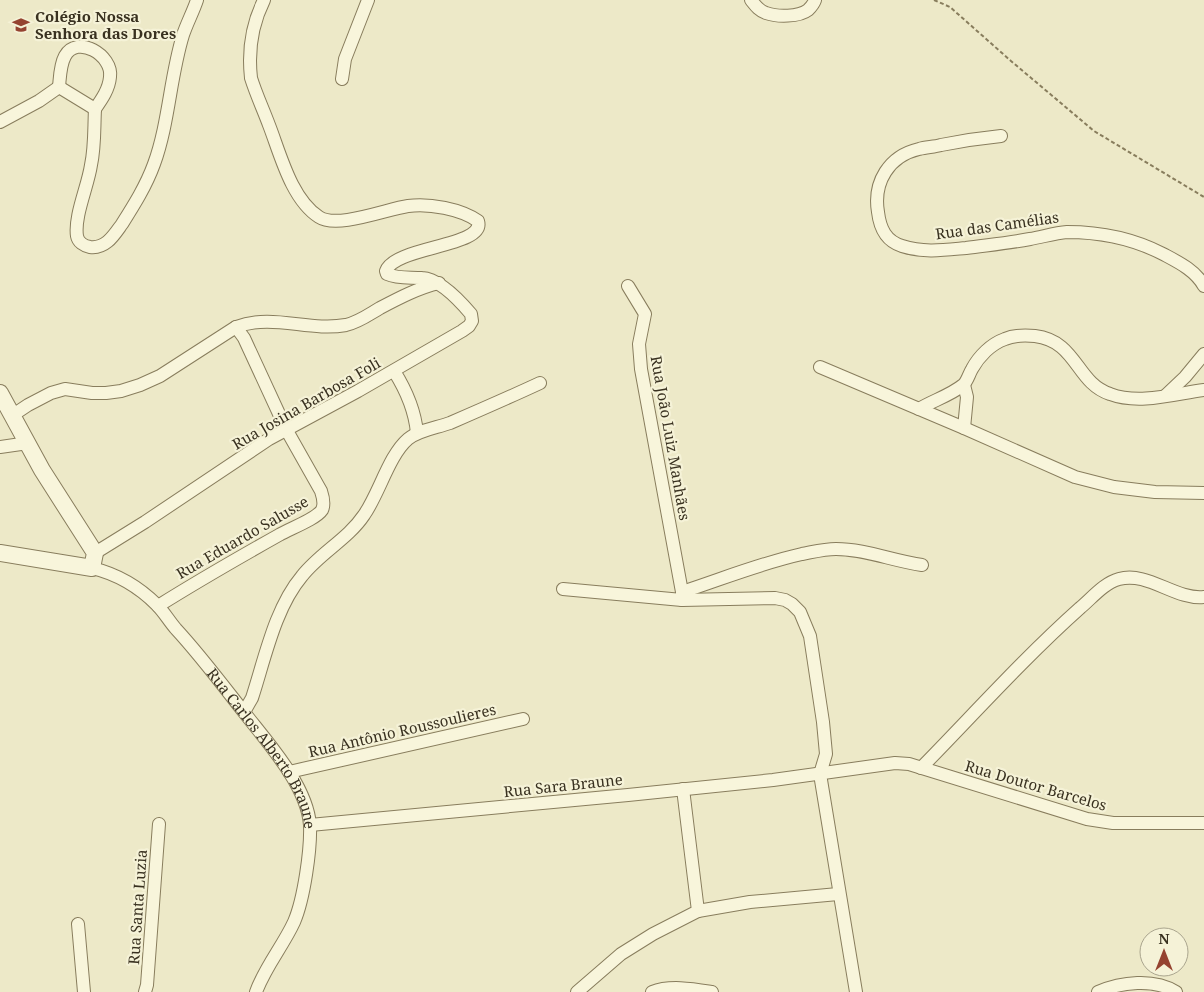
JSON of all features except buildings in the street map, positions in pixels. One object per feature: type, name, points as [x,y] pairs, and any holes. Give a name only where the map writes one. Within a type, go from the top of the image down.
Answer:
[{"type":"street","points":[[264,0],[254,27],[251,42],[249,62],[251,78],[287,174],[300,195],[317,215],[327,220],[358,218],[403,207],[423,205],[445,208],[474,218],[478,221],[479,227],[470,236],[456,242],[406,255],[394,261],[386,270],[387,274],[393,276],[422,278],[439,283]]},
{"type":"street","points":[[342,79],[345,59],[368,0]]},
{"type":"street","points":[[751,0],[766,13],[792,15],[801,14],[808,10],[815,0]]},
{"type":"street","points":[[0,122],[39,101],[59,87],[62,65],[69,51],[74,48],[81,48],[91,49],[99,53],[110,68],[110,78],[107,90],[95,109],[94,147],[88,182],[79,214],[77,237],[81,243],[89,247],[97,248],[105,245],[118,230],[138,199],[154,164],[183,35],[198,2]]},
{"type":"street","points":[[59,87],[95,109]]},
{"type":"street","name":"Rua das Camélias","points":[[1001,136],[918,149],[903,155],[895,161],[880,181],[876,193],[878,217],[885,235],[895,244],[910,249],[937,251],[993,245],[1066,232],[1091,233],[1119,238],[1150,247],[1190,270],[1204,286]]},
{"type":"street","points":[[13,415],[51,393],[65,389],[106,393],[140,385],[160,376],[236,327],[248,322],[260,321],[324,327],[349,324],[359,321],[414,292],[439,283]]},
{"type":"street","name":"Rua Josina Barbosa Foli","points":[[94,560],[286,429],[394,371],[472,324],[472,318],[468,311],[439,283]]},
{"type":"street","name":"Rua João Luiz Manhães","points":[[628,286],[645,314],[639,344],[641,369],[682,596]]},
{"type":"street","name":"Rua Eduardo Salusse","points":[[158,606],[321,511],[324,498],[321,491],[286,429],[244,338],[236,327]]},
{"type":"street","points":[[919,408],[964,385],[983,353],[1004,339],[1025,335],[1040,337],[1060,345],[1097,388],[1109,394],[1132,398],[1204,390]]},
{"type":"street","points":[[1166,395],[1204,354]]},
{"type":"street","points":[[820,366],[1075,477],[1114,487],[1155,492],[1204,493]]},
{"type":"street","points":[[394,371],[404,386],[416,423],[417,433]]},
{"type":"street","points":[[244,712],[252,698],[286,598],[302,575],[364,516],[396,454],[407,439],[417,433],[461,418],[540,383]]},
{"type":"street","points":[[964,385],[966,397],[964,428]]},
{"type":"street","points":[[0,393],[94,560]]},
{"type":"street","points":[[0,447],[28,443]]},
{"type":"street","points":[[682,596],[785,558],[823,550],[846,549],[879,555],[904,563],[922,565]]},
{"type":"street","points":[[0,553],[94,560]]},
{"type":"street","name":"Rua Carlos Alberto Braune","points":[[94,560],[158,606],[212,671],[288,772],[300,792],[308,812],[310,825],[306,874],[294,920],[268,966],[256,992]]},
{"type":"street","points":[[921,768],[1047,638],[1105,586],[1118,579],[1131,577],[1181,593],[1204,597]]},
{"type":"street","points":[[563,589],[682,596],[775,598],[785,600],[800,612],[810,636],[823,722],[826,754],[820,774],[838,894],[856,992]]},
{"type":"street","name":"Rua Antônio Roussoulieres","points":[[288,772],[523,719]]},
{"type":"street","name":"Rua Sara Braune","points":[[310,825],[433,815],[820,774],[895,764],[908,764],[921,768]]},
{"type":"street","name":"Rua Doutor Barcelos","points":[[921,768],[1087,819],[1113,823],[1204,823]]},
{"type":"street","points":[[682,789],[698,910]]},
{"type":"street","name":"Rua Santa Luzia","points":[[145,992],[159,824]]},
{"type":"street","points":[[578,992],[621,954],[698,910],[750,902],[838,894]]},
{"type":"street","points":[[78,924],[84,992]]},
{"type":"street","points":[[1098,992],[1118,985],[1140,982],[1176,992]]},
{"type":"street","points":[[652,992],[662,989],[712,992]]},
{"type":"path","points":[[934,0],[950,7],[1094,131],[1204,197]]},
{"type":"place","name":"Colégio Nossa Senhora das Dores","points":[[21,25]]}]
